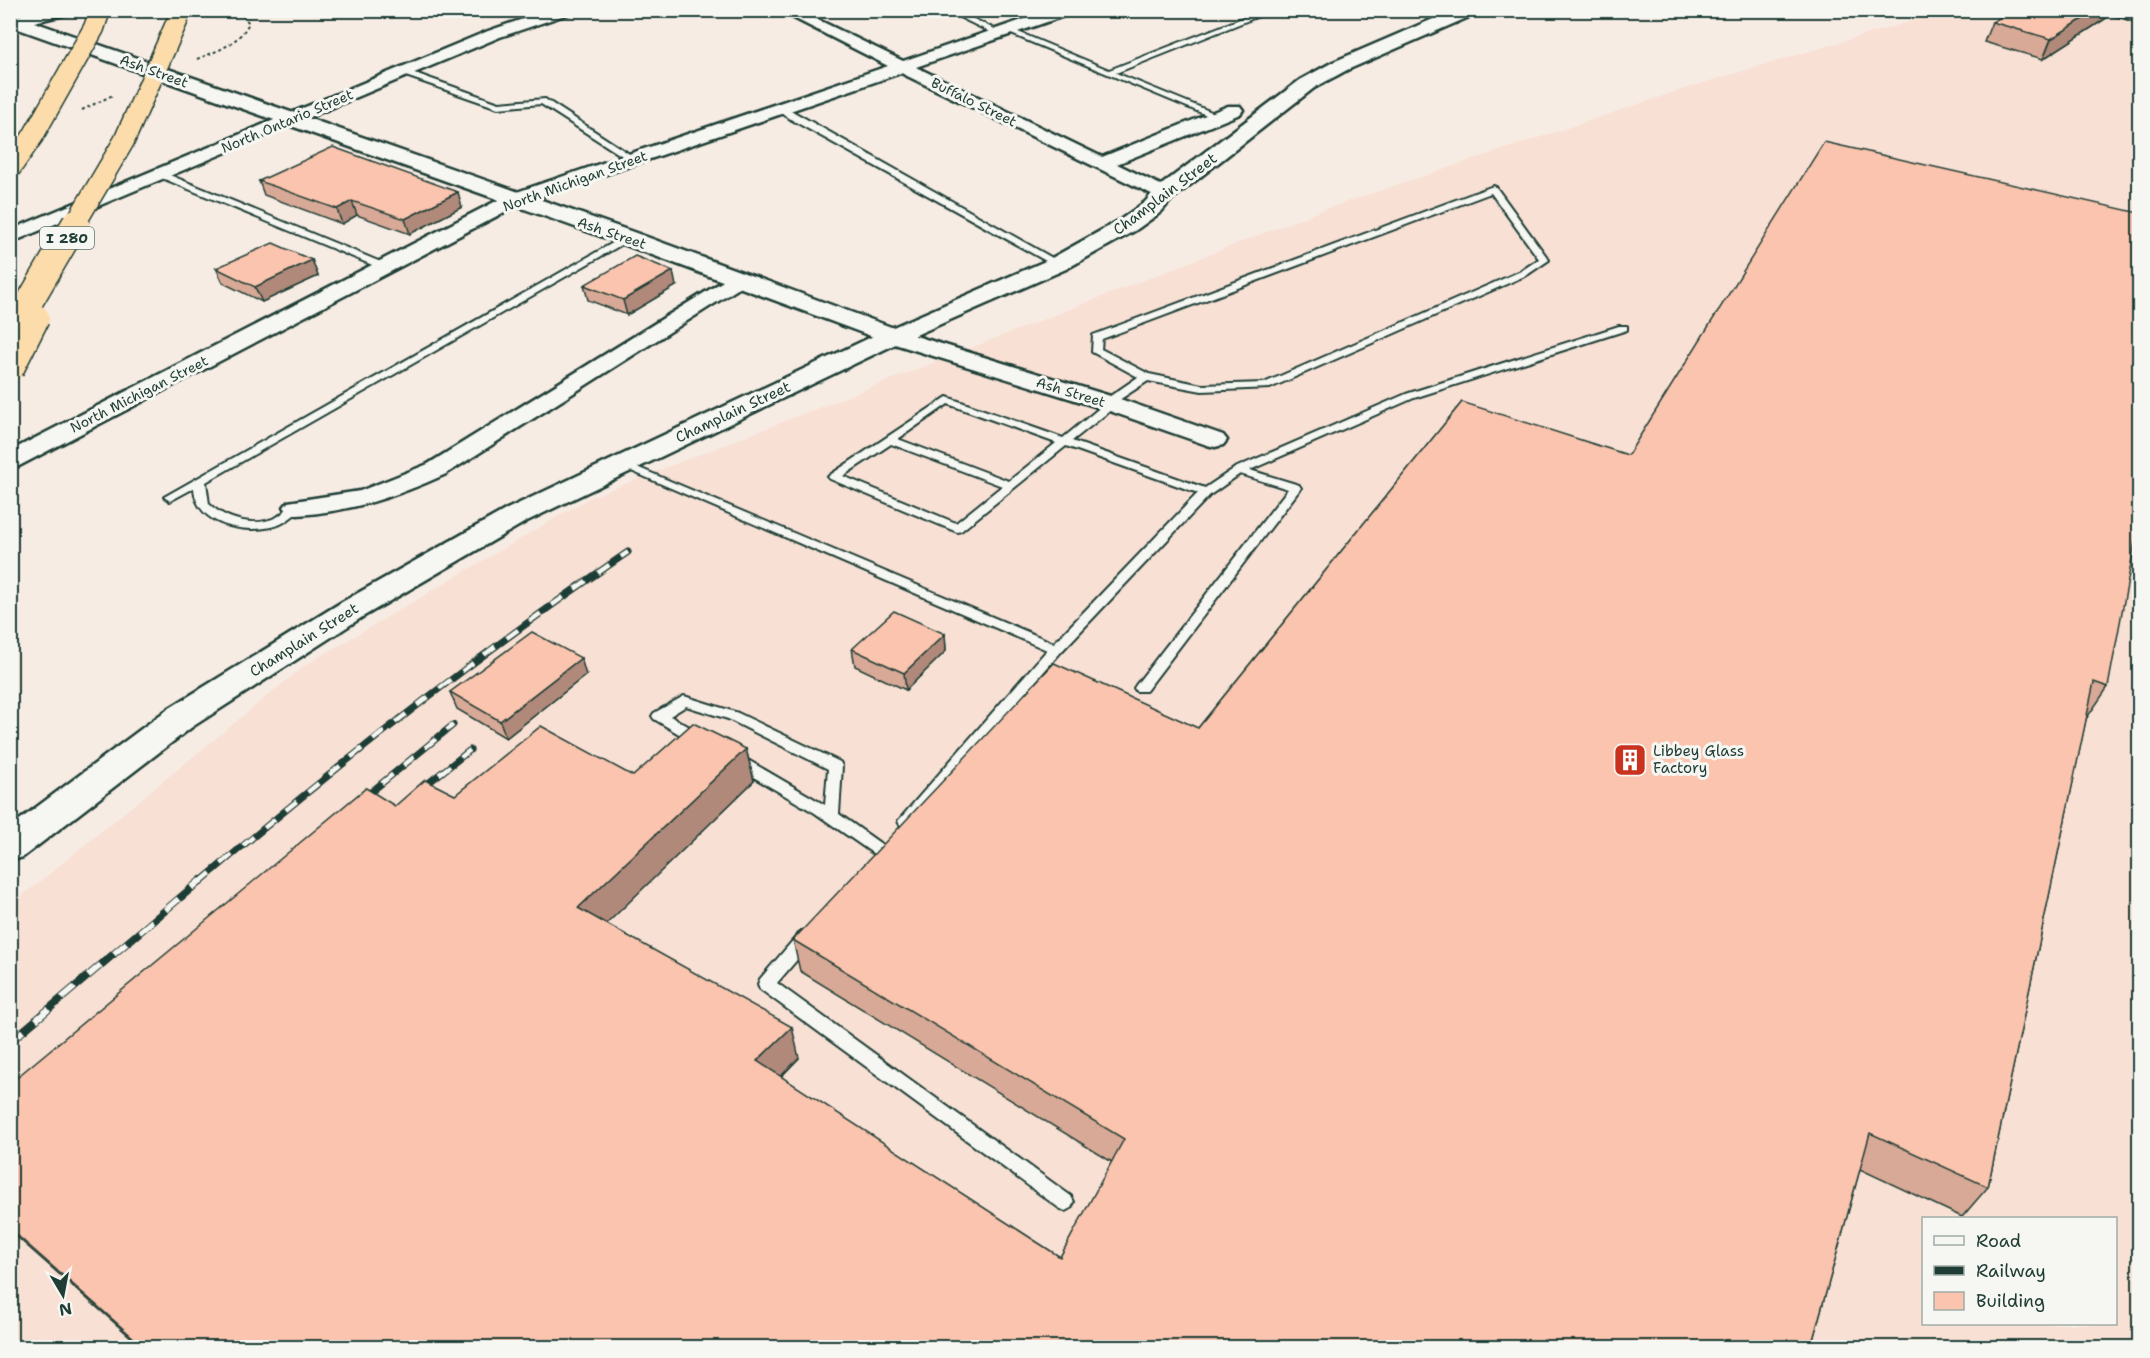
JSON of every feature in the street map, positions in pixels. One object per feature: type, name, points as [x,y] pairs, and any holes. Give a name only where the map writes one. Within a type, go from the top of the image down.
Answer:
[{"type":"highway","points":[[10,170],[33,136],[94,28],[100,10]]},
{"type":"highway","name":"I 280","points":[[10,335],[124,141],[178,16]]},
{"type":"highway","points":[[10,370],[124,141]]},
{"type":"main road","points":[[14,20],[62,10]]},
{"type":"main road","name":"Champlain Street","points":[[10,847],[180,718],[353,609],[517,515],[621,464],[893,336],[1058,264],[1128,225],[1153,207],[1164,194],[1307,84],[1453,13]]},
{"type":"main road","name":"Ash Street","points":[[14,20],[515,200],[628,238],[893,336]]},
{"type":"street","name":"North Ontario Street","points":[[10,237],[503,30],[566,10]]},
{"type":"street","name":"Buffalo Street","points":[[785,10],[1164,194]]},
{"type":"street","name":"North Michigan Street","points":[[10,461],[515,200],[1068,10]]},
{"type":"street","points":[[2115,10],[2139,17]]},
{"type":"street","points":[[1101,164],[1234,110]]},
{"type":"street","points":[[297,507],[360,499],[394,489],[437,469],[740,279]]},
{"type":"street","name":"Ash Street","points":[[893,336],[1110,404],[1215,440]]},
{"type":"lane","points":[[948,10],[1216,117]]},
{"type":"lane","points":[[1109,73],[1271,10]]},
{"type":"lane","points":[[403,72],[498,106],[542,102],[633,159]]},
{"type":"lane","points":[[782,109],[1058,264]]},
{"type":"lane","points":[[160,174],[385,267]]},
{"type":"lane","points":[[1146,377],[1096,350],[1097,337],[1493,189],[1544,260],[1524,273],[1266,386],[1202,388],[1146,377],[1110,404],[1064,442],[1010,486],[957,528],[834,477],[947,400],[1064,442],[1206,492]]},
{"type":"lane","points":[[170,497],[628,238]]},
{"type":"lane","points":[[831,818],[835,766],[734,716],[684,701],[659,716],[831,818],[884,845],[1056,649],[1206,492],[1239,470],[1410,396],[1623,328]]},
{"type":"lane","points":[[889,439],[1010,486]]},
{"type":"lane","points":[[621,464],[1056,649]]},
{"type":"lane","points":[[1141,688],[1295,489],[1239,470]]},
{"type":"lane","points":[[200,481],[200,495],[205,507],[221,518],[240,525],[264,524],[281,519],[297,507]]},
{"type":"lane","points":[[819,922],[766,984],[1065,1202]]},
{"type":"path","points":[[192,62],[226,47],[246,31],[249,23],[246,16],[238,10]]},
{"type":"shaded area","name":"Libbey Glass Factory","points":[[1945,11],[2098,11],[2139,22],[2139,1347],[11,1348],[11,905],[304,666],[591,497],[1325,209],[1696,85]]},
{"type":"building","points":[[2013,10],[2097,10],[2051,39],[1992,22]]},
{"type":"building","name":"Libbey Glass Factory","points":[[1824,142],[2139,213],[2139,521],[2108,687],[2094,682],[1988,1187],[1870,1133],[1811,1347],[144,1347],[10,1229],[10,1083],[366,788],[395,806],[425,780],[455,795],[541,726],[633,776],[693,723],[746,749],[578,908],[792,1027],[757,1061],[1060,1257],[1124,1139],[793,940],[1054,663],[1198,728],[1462,402],[1628,455]]},
{"type":"building","points":[[333,147],[458,192],[405,219],[352,201],[337,209],[259,181]]},
{"type":"building","points":[[273,243],[312,260],[255,287],[216,268]]},
{"type":"building","points":[[635,256],[673,271],[623,300],[584,285]]},
{"type":"building","points":[[894,611],[945,634],[904,673],[852,649]]},
{"type":"building","points":[[532,632],[581,658],[500,721],[450,692]]},
{"type":"railway","points":[[200,882],[304,795],[463,670],[628,552]]},
{"type":"railway","points":[[360,801],[453,725]]},
{"type":"railway","points":[[417,792],[470,750]]},
{"type":"railway","points":[[10,1042],[201,880]]},
{"type":"place","name":"Libbey Glass Factory","points":[[1630,760]]}]
